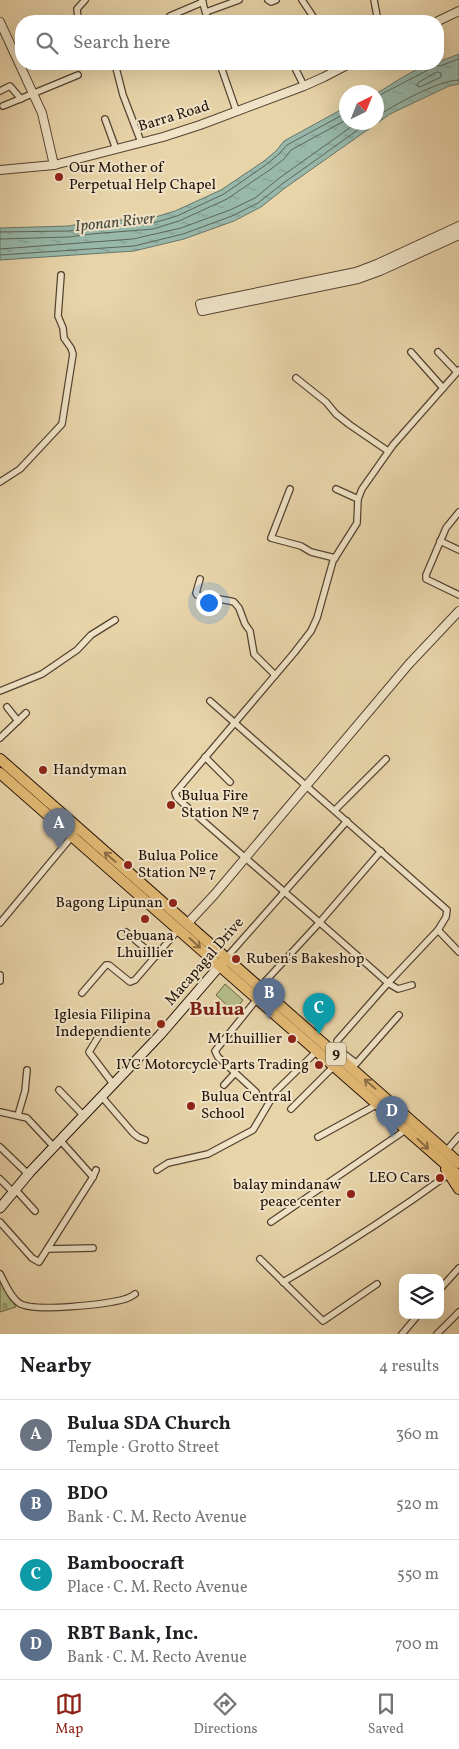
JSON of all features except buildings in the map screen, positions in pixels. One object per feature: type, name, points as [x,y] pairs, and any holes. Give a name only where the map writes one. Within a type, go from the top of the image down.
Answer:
[{"type":"highway","name":"9","points":[[0,759],[76,833]]},
{"type":"highway","name":"9","points":[[0,773],[76,833],[183,926],[223,962],[257,999],[316,1046],[351,1069],[443,1156]]},
{"type":"highway","name":"9","points":[[223,962],[260,987],[334,1066],[351,1069],[378,1104],[407,1129],[443,1156],[458,1161]]},
{"type":"highway","points":[[443,1156],[454,1175],[459,1190]]},
{"type":"main road","name":"Macapagal Drive","points":[[0,1208],[28,1174],[160,1035],[223,962]]},
{"type":"street","points":[[78,15],[77,9],[85,0]]},
{"type":"street","points":[[206,12],[239,0]]},
{"type":"street","points":[[268,0],[271,2],[276,0]]},
{"type":"street","points":[[302,0],[312,15]]},
{"type":"street","points":[[374,0],[377,15]]},
{"type":"street","points":[[172,15],[202,1],[207,15]]},
{"type":"street","points":[[444,18],[459,11]]},
{"type":"street","points":[[0,22],[15,53]]},
{"type":"street","points":[[23,70],[44,120],[54,165]]},
{"type":"street","points":[[117,70],[123,95],[141,142]]},
{"type":"street","points":[[222,70],[236,110]]},
{"type":"street","points":[[296,70],[304,86]]},
{"type":"street","name":"Barra Road","points":[[0,170],[54,165],[200,125],[304,86],[336,70]]},
{"type":"street","points":[[3,106],[78,75]]},
{"type":"street","points":[[0,91],[10,86],[21,99]]},
{"type":"street","points":[[105,119],[116,149]]},
{"type":"street","points":[[459,226],[356,272],[201,308],[358,279],[459,235]]},
{"type":"street","points":[[0,482],[20,469],[62,424],[73,354],[64,338],[58,316],[61,275]]},
{"type":"street","points":[[412,352],[443,388]]},
{"type":"street","points":[[412,984],[398,989],[388,983],[245,858],[175,793],[311,631],[317,618],[335,558],[357,523],[358,499],[362,489],[388,451],[458,371],[438,352]]},
{"type":"street","points":[[296,378],[326,402],[336,414],[388,451]]},
{"type":"street","points":[[290,489],[272,538],[301,546],[311,552],[335,558]]},
{"type":"street","points":[[336,489],[358,499]]},
{"type":"street","points":[[459,512],[446,528],[426,579],[459,595]]},
{"type":"street","points":[[440,541],[459,550]]},
{"type":"street","points":[[200,579],[196,592],[197,595],[234,602],[239,608],[250,631],[254,654],[275,675]]},
{"type":"street","points":[[82,993],[106,965],[109,965],[127,980],[133,982],[245,858],[409,664],[459,611]]},
{"type":"street","points":[[0,690],[42,674],[77,650],[91,635],[115,620]]},
{"type":"street","points":[[210,700],[447,910],[446,917],[438,930],[337,1041],[337,1047],[351,1069],[399,1015]]},
{"type":"street","points":[[7,707],[18,721]]},
{"type":"street","points":[[0,738],[26,713]]},
{"type":"street","points":[[205,757],[230,782]]},
{"type":"street","points":[[335,810],[386,759]]},
{"type":"street","name":"Macapagal Drive","points":[[223,962],[347,821]]},
{"type":"street","points":[[0,923],[76,833]]},
{"type":"street","points":[[260,987],[319,923],[381,851]]},
{"type":"street","points":[[438,930],[459,952]]},
{"type":"street","points":[[126,932],[155,957]]},
{"type":"street","points":[[0,975],[0,981]]},
{"type":"street","points":[[256,1092],[216,1055],[215,1051],[257,999]]},
{"type":"street","points":[[100,1034],[89,1052],[114,1085]]},
{"type":"street","points":[[158,1170],[168,1163],[208,1154],[253,1130],[276,1091],[316,1046]]},
{"type":"street","points":[[291,1109],[334,1066]]},
{"type":"street","points":[[18,1115],[25,1091],[27,1070]]},
{"type":"street","points":[[224,1085],[235,1074]]},
{"type":"street","points":[[59,1090],[84,1116]]},
{"type":"street","points":[[102,1097],[133,1133],[145,1140]]},
{"type":"street","points":[[318,1138],[378,1104]]},
{"type":"street","points":[[0,1112],[27,1118],[57,1143],[93,1178]]},
{"type":"street","points":[[271,1222],[407,1129]]},
{"type":"street","points":[[443,1156],[459,1136]]},
{"type":"street","points":[[0,1147],[28,1174]]},
{"type":"street","points":[[0,1222],[37,1262],[41,1261],[93,1178],[96,1170]]},
{"type":"street","points":[[283,1282],[360,1236],[454,1175]]},
{"type":"street","points":[[0,1178],[35,1211]]},
{"type":"street","points":[[48,1249],[93,1248]]},
{"type":"street","points":[[260,1259],[323,1321],[377,1284]]},
{"type":"street","points":[[444,1285],[459,1268]]},
{"type":"street","points":[[0,1274],[15,1299],[22,1305],[58,1308],[124,1300],[135,1294]]},
{"type":"street","points":[[437,1334],[459,1312]]},
{"type":"street","points":[[402,1334],[415,1319]]},
{"type":"green space","points":[[225,984],[243,1000],[234,1012],[216,995]]},
{"type":"green space","points":[[0,1281],[16,1307],[0,1312]]},
{"type":"water","points":[[459,54],[459,84],[449,86],[384,118],[384,89],[417,70],[444,70],[444,60]]},
{"type":"water","name":"Iponan River","points":[[339,111],[339,130],[367,130],[261,207],[234,221],[184,239],[134,251],[0,260],[0,228],[69,226],[89,222],[152,218],[175,211],[221,190],[264,161],[284,141]]},
{"type":"place","name":"Our Mother of Perpetual Help Chapel","points":[[59,177]]},
{"type":"place","name":"Handyman","points":[[43,770]]},
{"type":"place","name":"Bulua Fire Station № 7","points":[[171,805]]},
{"type":"place","name":"Bulua SDA Church","points":[[59,849]]},
{"type":"place","name":"Bulua Police Station № 7","points":[[128,865]]},
{"type":"place","name":"Bagong Lipunan","points":[[173,903]]},
{"type":"place","name":"Cebuana Lhuillier","points":[[145,919]]},
{"type":"place","name":"Ruben's Bakeshop","points":[[236,959]]},
{"type":"place","name":"BDO","points":[[269,1019]]},
{"type":"place","name":"Iglesia Filipina Independiente","points":[[161,1024]]},
{"type":"place","name":"Bamboocraft","points":[[319,1034]]},
{"type":"place","name":"M Lhuillier","points":[[292,1039]]},
{"type":"place","name":"IVC Motorcycle Parts Trading","points":[[319,1065]]},
{"type":"place","name":"Bulua Central School","points":[[191,1106]]},
{"type":"place","name":"RBT Bank, Inc.","points":[[392,1137]]},
{"type":"place","name":"LEO Cars","points":[[440,1178]]},
{"type":"place","name":"balay mindanaw peace center","points":[[351,1194]]},
{"type":"district","name":"Bulua","points":[[217,1010]]}]
